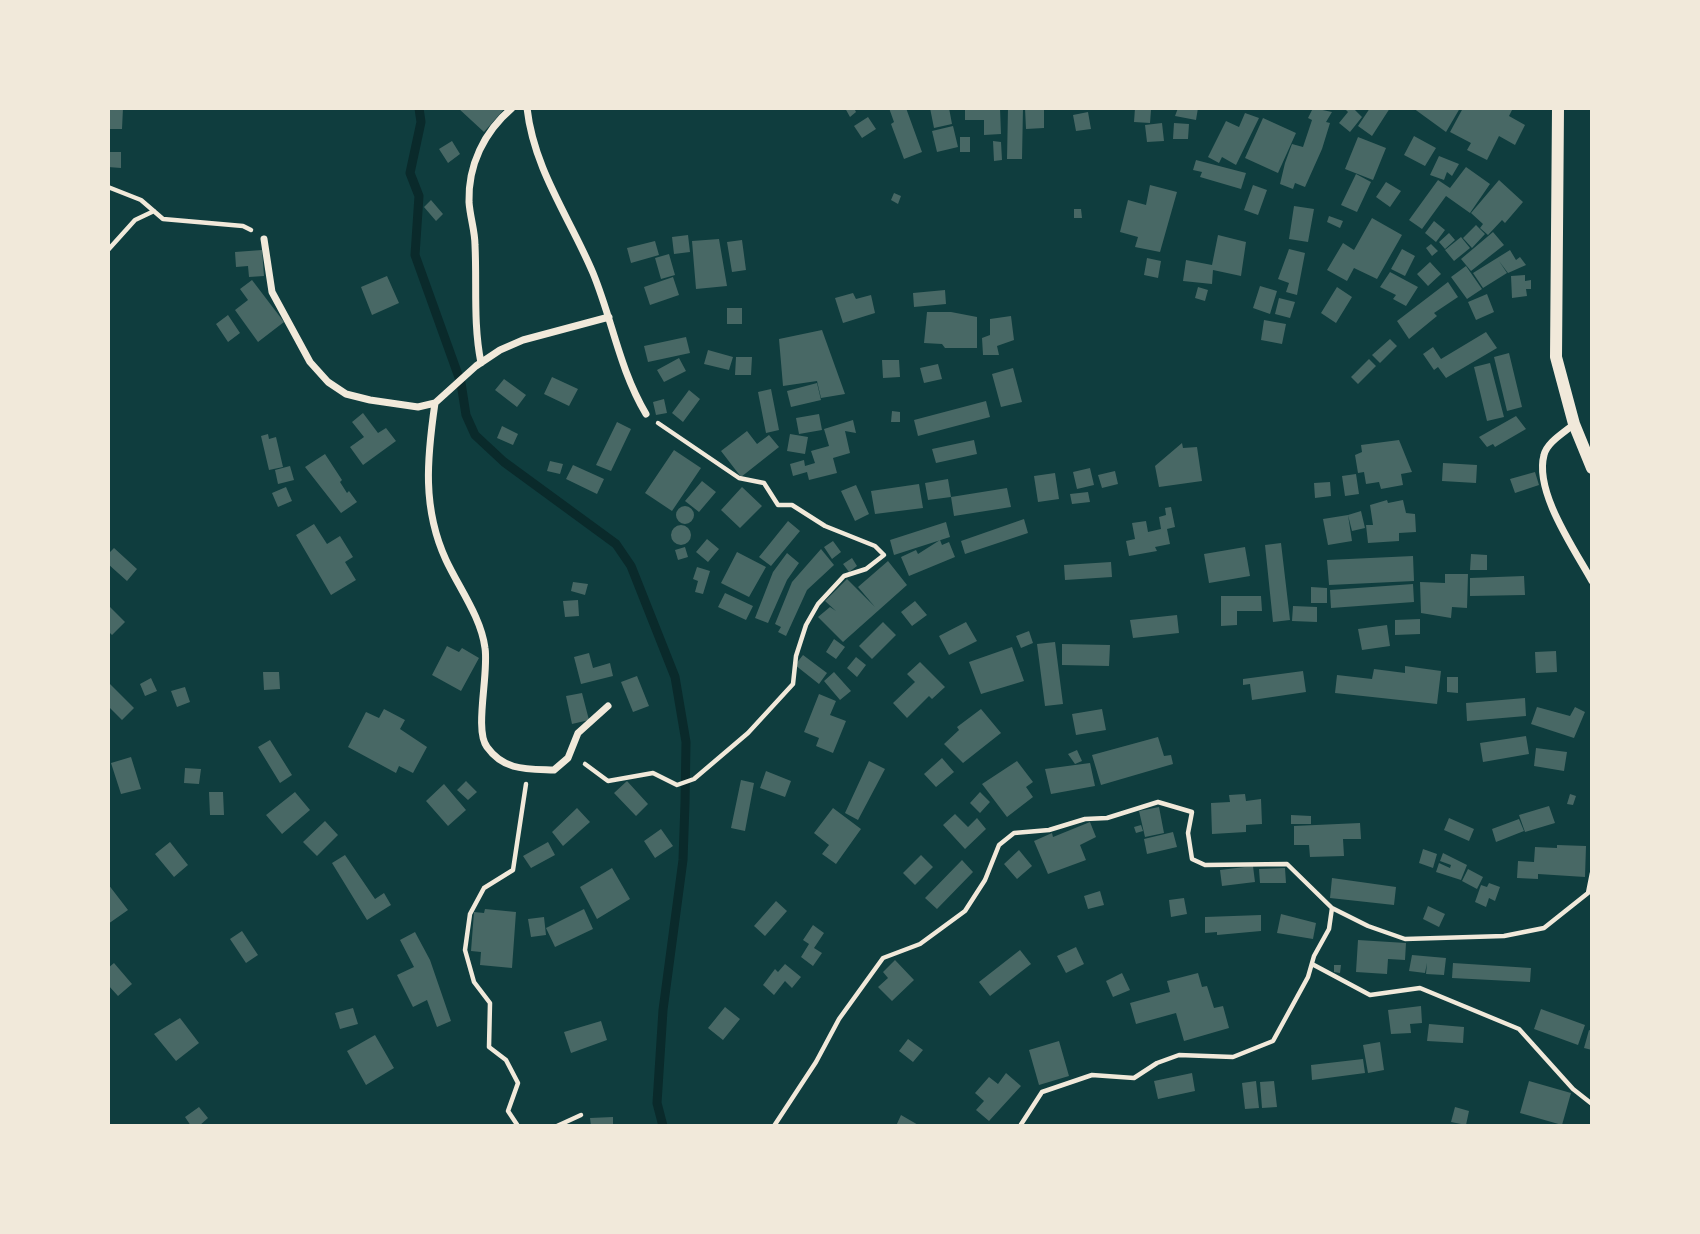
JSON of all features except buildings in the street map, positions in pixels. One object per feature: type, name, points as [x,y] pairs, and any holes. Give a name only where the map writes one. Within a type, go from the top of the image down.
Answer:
[{"type":"street","points":[[481,363],[474,312],[475,243],[469,205],[470,181],[482,141],[512,108]]},
{"type":"street","points":[[527,108],[540,163],[592,271],[610,317],[622,367],[646,414]]},
{"type":"street","points":[[1558,108],[1556,357],[1574,424],[1591,468]]},
{"type":"street","points":[[264,239],[272,292],[310,362],[328,383],[346,394],[396,406],[418,407],[435,403],[481,363],[523,340],[610,317]]},
{"type":"street","points":[[435,403],[426,462],[426,490],[444,557],[481,630],[485,647],[482,740],[503,764],[554,770],[568,758],[574,738],[608,706]]},
{"type":"street","points":[[1574,424],[1549,444],[1544,454],[1543,468],[1547,492],[1591,581]]},
{"type":"path","points":[[108,187],[141,200],[163,219],[243,226],[264,239]]},
{"type":"path","points":[[108,250],[135,219],[154,211]]},
{"type":"path","points":[[568,758],[583,763],[608,781],[653,773],[677,785],[694,779],[748,733],[793,684],[796,656],[806,625],[818,604],[844,576],[866,569],[884,555],[875,546],[825,526],[792,505],[778,505],[764,483],[739,478],[719,467],[646,414]]},
{"type":"path","points":[[518,1125],[508,1111],[518,1083],[506,1060],[489,1047],[489,1003],[474,982],[465,950],[470,914],[484,888],[513,870],[528,769]]},
{"type":"path","points":[[774,1125],[816,1062],[839,1019],[883,958],[920,944],[965,911],[985,880],[999,845],[1014,833],[1049,830],[1085,819],[1107,818],[1158,802],[1192,812],[1188,833],[1192,859],[1205,865],[1287,864],[1332,908],[1367,926],[1405,939],[1504,936],[1544,928],[1588,893],[1591,873]]},
{"type":"path","points":[[1020,1125],[1041,1092],[1092,1075],[1134,1079],[1157,1063],[1179,1055],[1233,1057],[1273,1041],[1308,977],[1329,929],[1332,908]]},
{"type":"path","points":[[1312,964],[1370,995],[1420,988],[1519,1029],[1573,1089],[1591,1104]]},
{"type":"path","points":[[557,1125],[581,1115]]},
{"type":"waterway","points":[[419,108],[421,122],[410,173],[419,196],[415,255],[461,383],[466,415],[475,435],[504,462],[616,544],[631,566],[675,677],[686,742],[685,803],[683,860],[663,1010],[657,1103],[663,1126]]}]
